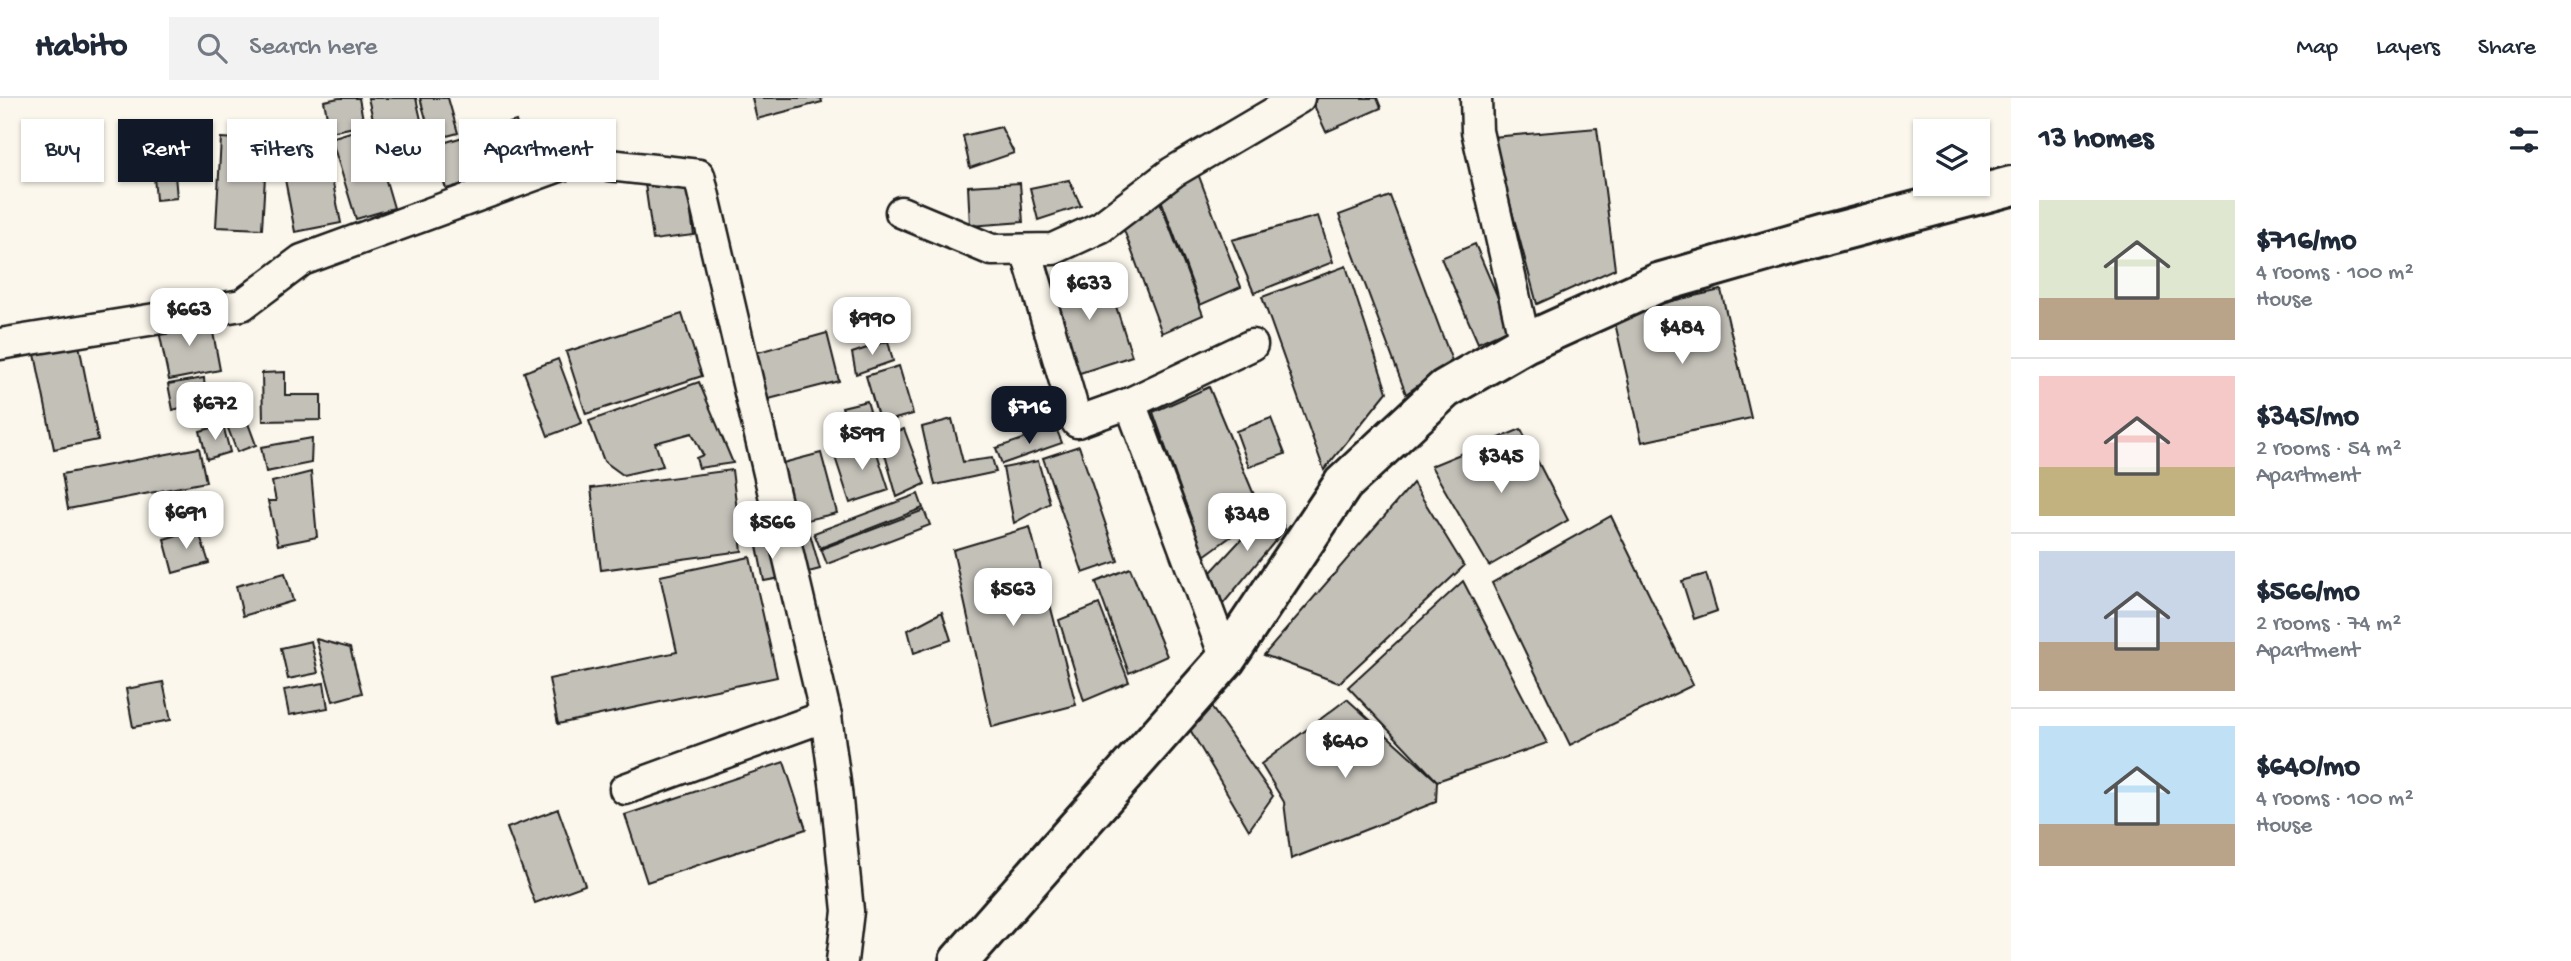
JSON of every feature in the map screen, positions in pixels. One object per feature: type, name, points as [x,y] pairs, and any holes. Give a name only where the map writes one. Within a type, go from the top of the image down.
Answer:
[{"type":"street","points":[[901,212],[992,250],[1053,249],[1101,227],[1173,172],[1299,98]]},
{"type":"street","points":[[1476,98],[1477,131],[1525,343]]},
{"type":"street","points":[[0,344],[242,305],[302,260],[573,161],[699,175],[826,716],[848,911],[842,961]]},
{"type":"street","points":[[959,961],[1226,659],[1343,484],[1446,389],[1525,343],[1658,283],[1825,234],[2011,186]]},
{"type":"street","points":[[1026,250],[1077,422],[1130,403],[1252,345]]},
{"type":"street","points":[[1130,403],[1226,659]]},
{"type":"street","points":[[625,789],[826,716]]},
{"type":"building","points":[[359,98],[363,119],[351,119],[351,128],[337,131],[337,119],[327,119],[324,101]]},
{"type":"building","points":[[368,98],[416,98],[421,119],[373,119]]},
{"type":"building","points":[[420,98],[448,98],[458,133],[445,136],[445,119],[426,119]]},
{"type":"building","points":[[752,98],[821,98],[822,102],[757,119]]},
{"type":"building","points":[[1318,98],[1377,98],[1381,108],[1326,132],[1312,101]]},
{"type":"building","points":[[1001,127],[1014,153],[970,168],[963,136]]},
{"type":"building","points":[[1597,128],[1615,269],[1537,304],[1492,137]]},
{"type":"building","points":[[351,132],[351,182],[386,182],[394,208],[356,219],[337,157],[337,136]]},
{"type":"building","points":[[221,138],[227,138],[227,182],[265,182],[262,229],[216,227]]},
{"type":"building","points":[[459,138],[459,182],[470,182],[446,189],[445,142]]},
{"type":"building","points":[[1197,171],[1241,287],[1200,305],[1159,194]]},
{"type":"building","points":[[686,178],[694,235],[653,240],[645,184]]},
{"type":"building","points":[[1069,180],[1081,206],[1038,220],[1030,188]]},
{"type":"building","points":[[154,182],[176,182],[177,198],[156,200]]},
{"type":"building","points":[[286,182],[333,182],[341,223],[295,232]]},
{"type":"building","points":[[1020,183],[1023,222],[970,226],[968,186]]},
{"type":"building","points":[[1390,196],[1452,361],[1406,394],[1339,215]]},
{"type":"building","points":[[1159,199],[1203,315],[1162,333],[1121,222]]},
{"type":"building","points":[[1318,216],[1333,262],[1254,293],[1232,240]]},
{"type":"building","points":[[1475,244],[1511,328],[1478,343],[1441,258]]},
{"type":"building","points":[[1346,266],[1387,392],[1324,470],[1262,297]]},
{"type":"building","points":[[1078,270],[1111,291],[1132,356],[1077,374],[1048,289]]},
{"type":"building","points":[[1721,290],[1751,418],[1642,442],[1613,314]]},
{"type":"building","points":[[682,314],[702,376],[586,414],[566,352]]},
{"type":"building","points":[[210,316],[220,370],[169,380],[158,326]]},
{"type":"building","points":[[827,333],[839,381],[761,401],[748,355]]},
{"type":"building","points":[[888,341],[893,361],[856,374],[852,353]]},
{"type":"building","points":[[79,345],[98,440],[54,449],[35,354]]},
{"type":"building","points":[[558,359],[582,423],[548,436],[524,372]]},
{"type":"building","points":[[899,366],[913,414],[880,423],[866,376]]},
{"type":"building","points":[[285,372],[285,395],[321,395],[321,420],[263,421],[262,373]]},
{"type":"building","points":[[204,378],[206,401],[173,410],[168,384]]},
{"type":"building","points":[[699,382],[733,463],[699,468],[696,458],[703,455],[692,433],[655,443],[663,466],[623,475],[604,461],[589,421]]},
{"type":"building","points":[[1209,387],[1262,514],[1204,556],[1153,412]]},
{"type":"building","points":[[867,401],[876,431],[852,438],[842,407]]},
{"type":"building","points":[[242,407],[256,445],[237,452],[223,415]]},
{"type":"building","points":[[1271,418],[1285,454],[1249,467],[1236,431]]},
{"type":"building","points":[[952,419],[963,462],[992,458],[996,472],[935,485],[922,427]]},
{"type":"building","points":[[223,425],[230,452],[207,459],[200,431]]},
{"type":"building","points":[[1056,428],[1062,443],[1002,464],[996,448]]},
{"type":"building","points":[[904,429],[925,484],[897,497],[880,437]]},
{"type":"building","points":[[1521,429],[1568,520],[1489,566],[1431,466]]},
{"type":"building","points":[[312,438],[311,463],[266,472],[261,447]]},
{"type":"building","points":[[873,441],[889,490],[850,503],[834,454]]},
{"type":"building","points":[[1079,446],[1118,561],[1083,573],[1043,458]]},
{"type":"building","points":[[199,448],[206,482],[68,509],[62,474]]},
{"type":"building","points":[[821,453],[837,513],[794,523],[779,464]]},
{"type":"building","points":[[1038,461],[1050,503],[1014,523],[1003,468]]},
{"type":"building","points":[[732,470],[742,551],[601,570],[591,488]]},
{"type":"building","points":[[311,472],[317,537],[278,545],[268,501],[276,501],[272,482]]},
{"type":"building","points":[[1413,483],[1464,566],[1339,683],[1264,655]]},
{"type":"building","points":[[918,494],[923,508],[820,548],[814,533]]},
{"type":"building","points":[[1274,504],[1285,529],[1223,604],[1211,572]]},
{"type":"building","points":[[924,510],[930,525],[827,564],[821,549]]},
{"type":"building","points":[[1611,516],[1693,685],[1570,745],[1492,583]]},
{"type":"building","points":[[1030,527],[1076,705],[992,727],[953,550]]},
{"type":"building","points":[[198,529],[209,563],[173,573],[164,539]]},
{"type":"building","points":[[810,534],[820,569],[801,574],[792,539]]},
{"type":"building","points":[[779,542],[786,577],[764,581],[757,546]]},
{"type":"building","points":[[750,557],[777,677],[558,724],[549,679],[677,652],[660,576]]},
{"type":"building","points":[[1130,568],[1167,656],[1129,673],[1096,582]]},
{"type":"building","points":[[285,573],[293,601],[243,616],[236,586]]},
{"type":"building","points":[[1706,574],[1717,611],[1694,619],[1682,581]]},
{"type":"building","points":[[1463,581],[1547,743],[1437,781],[1348,687]]},
{"type":"building","points":[[1099,604],[1129,682],[1084,701],[1059,620]]},
{"type":"building","points":[[942,612],[951,640],[914,653],[908,630]]},
{"type":"building","points":[[316,639],[350,648],[362,693],[333,701]]},
{"type":"building","points":[[311,641],[318,673],[288,679],[281,648]]},
{"type":"building","points":[[163,682],[171,720],[133,727],[126,689]]},
{"type":"building","points":[[324,683],[328,708],[289,715],[284,690]]},
{"type":"building","points":[[1205,698],[1273,796],[1249,830],[1185,721]]},
{"type":"building","points":[[1347,699],[1437,781],[1436,802],[1291,859],[1284,802],[1261,764]]},
{"type":"building","points":[[784,762],[806,829],[647,882],[625,815]]},
{"type":"building","points":[[558,809],[585,885],[535,903],[507,828]]}]
